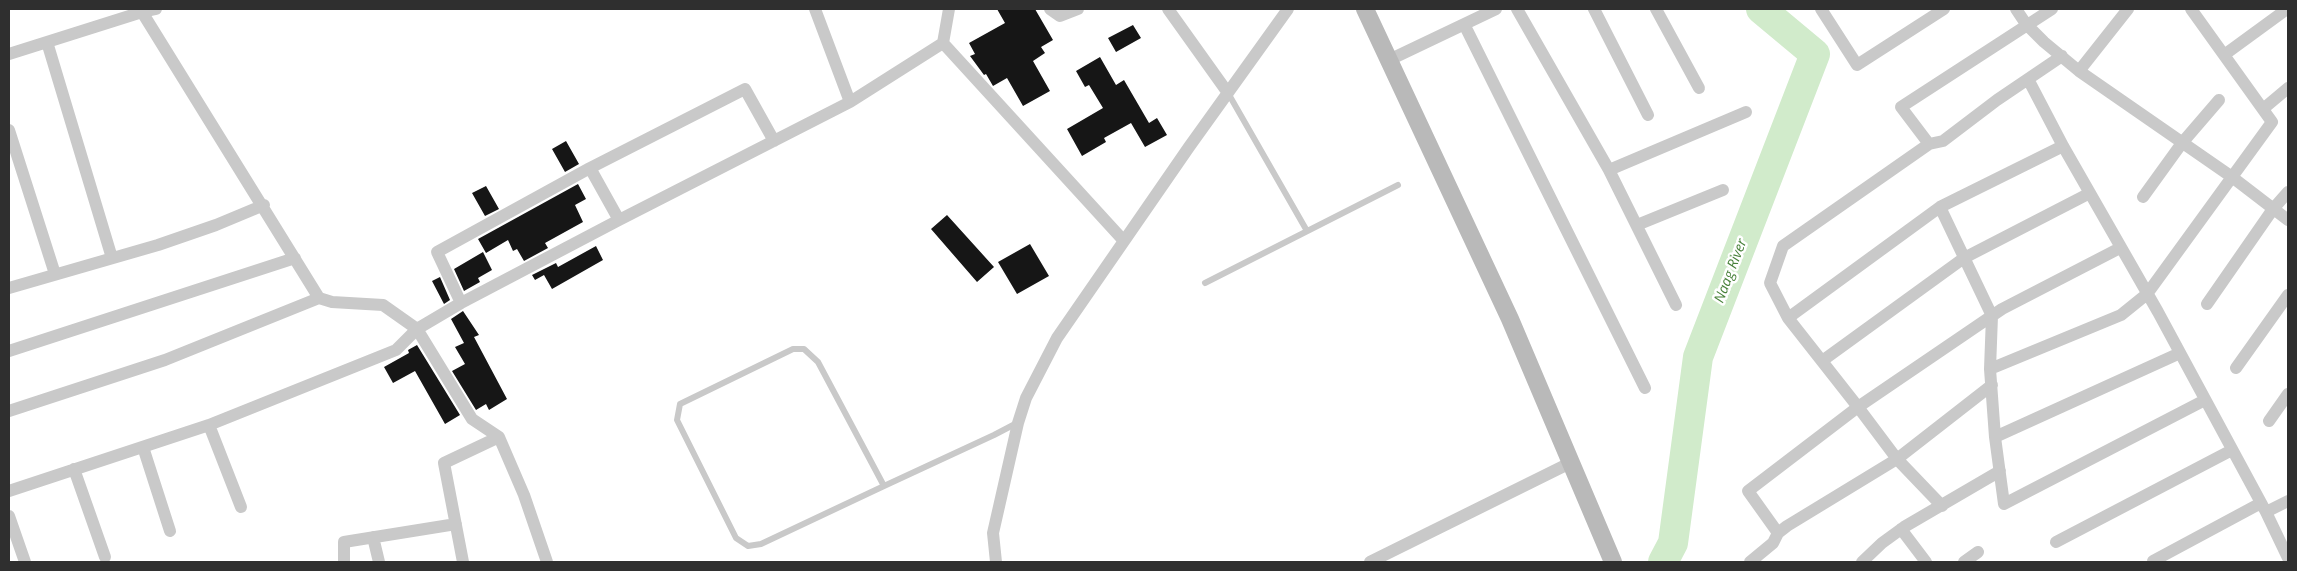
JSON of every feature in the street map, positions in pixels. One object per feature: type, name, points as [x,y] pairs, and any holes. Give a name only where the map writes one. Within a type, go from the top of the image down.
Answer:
[{"type":"street","points":[[9,54],[156,9]]},
{"type":"street","points":[[815,9],[850,102]]},
{"type":"street","points":[[9,491],[209,425],[396,350],[417,329],[461,303],[850,102],[943,43],[949,9]]},
{"type":"street","points":[[1050,9],[1060,16],[1078,9]]},
{"type":"street","points":[[1168,9],[1228,93]]},
{"type":"street","points":[[996,562],[993,533],[1018,423],[1026,398],[1058,338],[1288,9]]},
{"type":"street","points":[[1365,9],[1510,319],[1613,562]]},
{"type":"street","points":[[1389,60],[1496,9]]},
{"type":"street","points":[[1518,9],[1609,170],[1676,305]]},
{"type":"street","points":[[1594,9],[1648,115]]},
{"type":"street","points":[[1656,9],[1699,88]]},
{"type":"street","points":[[1822,9],[1857,65],[1944,9]]},
{"type":"street","points":[[2016,9],[2026,24],[2079,71],[2232,177],[2288,220]]},
{"type":"street","points":[[1929,144],[1901,107],[2026,24],[2052,9]]},
{"type":"street","points":[[2079,71],[2128,9]]},
{"type":"street","points":[[1990,369],[2121,315],[2147,294],[2272,122],[2191,9]]},
{"type":"street","points":[[2224,55],[2288,9]]},
{"type":"street","points":[[142,12],[264,205],[319,298]]},
{"type":"street","points":[[1464,24],[1644,388]]},
{"type":"street","points":[[47,42],[112,258]]},
{"type":"street","points":[[943,43],[1124,241]]},
{"type":"street","points":[[1942,506],[1897,458],[1788,318],[1770,283],[1783,246],[1929,144],[1943,142],[2062,56]]},
{"type":"street","points":[[2028,80],[2063,146],[2180,353],[2288,558]]},
{"type":"street","points":[[2262,109],[2288,88]]},
{"type":"street","points":[[461,303],[437,252],[590,168],[745,89],[774,141]]},
{"type":"street","points":[[2143,198],[2182,142],[2219,100]]},
{"type":"street","points":[[1609,170],[1746,112]]},
{"type":"street","points":[[9,130],[55,274]]},
{"type":"street","points":[[1788,318],[1940,207],[2063,146]]},
{"type":"street","points":[[590,168],[619,220]]},
{"type":"street","points":[[1637,225],[1723,190]]},
{"type":"street","points":[[2207,304],[2273,209],[2288,192]]},
{"type":"street","points":[[1822,361],[1964,258],[2090,193]]},
{"type":"street","points":[[9,288],[207,228],[264,205]]},
{"type":"street","points":[[1940,207],[1992,316],[1990,369],[1995,437],[2004,504],[2205,400]]},
{"type":"street","points":[[1778,533],[1748,491],[1858,407],[1992,316],[2120,248]]},
{"type":"street","points":[[9,351],[295,258]]},
{"type":"street","points":[[2236,368],[2288,295]]},
{"type":"street","points":[[9,411],[165,360],[319,298],[332,302],[383,305],[417,329],[472,419],[499,437],[524,495],[547,562]]},
{"type":"street","points":[[1995,437],[2180,353]]},
{"type":"street","points":[[1750,562],[1773,543],[1778,533],[1897,458],[1992,386]]},
{"type":"street","points":[[2269,421],[2288,394]]},
{"type":"street","points":[[209,425],[241,507]]},
{"type":"street","points":[[463,562],[444,463],[499,437]]},
{"type":"street","points":[[143,447],[170,531]]},
{"type":"street","points":[[2056,542],[2232,450]]},
{"type":"street","points":[[1379,560],[1570,463]]},
{"type":"street","points":[[74,469],[105,557]]},
{"type":"street","points":[[1862,562],[1882,543],[1901,529],[2000,471]]},
{"type":"street","points":[[2153,561],[2263,508],[2288,501]]},
{"type":"street","points":[[9,516],[25,562]]},
{"type":"street","points":[[344,562],[344,542],[456,524]]},
{"type":"street","points":[[1901,529],[1926,562]]},
{"type":"street","points":[[373,536],[379,562]]},
{"type":"street","points":[[1964,562],[1978,552]]},
{"type":"lane","points":[[1228,93],[1307,231]]},
{"type":"lane","points":[[1206,283],[1398,185]]},
{"type":"lane","points":[[884,486],[818,362],[804,349],[792,349],[680,404],[677,420],[736,538],[748,546],[761,544],[1018,423]]},
{"type":"building","points":[[997,9],[1035,9],[1053,40],[1041,47],[1045,53],[1033,61],[1050,91],[1023,106],[1007,78],[993,86],[986,74],[984,75],[970,56],[975,54],[969,43],[1005,23]]},
{"type":"building","points":[[1133,25],[1141,38],[1116,52],[1108,38]]},
{"type":"building","points":[[1100,57],[1116,85],[1124,80],[1149,123],[1157,118],[1167,135],[1145,147],[1131,123],[1104,138],[1106,142],[1082,156],[1067,129],[1103,108],[1089,85],[1085,87],[1076,71]]},
{"type":"building","points":[[566,141],[579,164],[565,172],[552,149]]},
{"type":"building","points":[[578,184],[586,199],[575,205],[583,222],[545,243],[548,248],[524,261],[517,249],[513,251],[508,240],[486,253],[478,239]]},
{"type":"building","points":[[486,186],[499,209],[485,216],[472,193]]},
{"type":"building","points":[[947,215],[994,267],[977,282],[931,229]]},
{"type":"building","points":[[1030,244],[1049,276],[1017,294],[998,262]]},
{"type":"building","points":[[596,246],[603,260],[552,289],[544,275],[535,280],[532,275],[556,263],[558,267]]},
{"type":"building","points":[[483,252],[492,270],[478,278],[480,282],[464,291],[454,269]]},
{"type":"building","points":[[440,277],[450,300],[444,304],[432,281]]},
{"type":"building","points":[[463,311],[479,335],[474,337],[507,399],[489,410],[486,404],[476,410],[452,371],[465,364],[455,347],[464,343],[451,319]]},
{"type":"building","points":[[417,345],[460,415],[445,424],[415,371],[393,383],[384,367],[409,353],[408,350]]},
{"type":"waterway","name":"Naag River","points":[[1663,562],[1673,543],[1698,357],[1815,54],[1761,9]]}]
